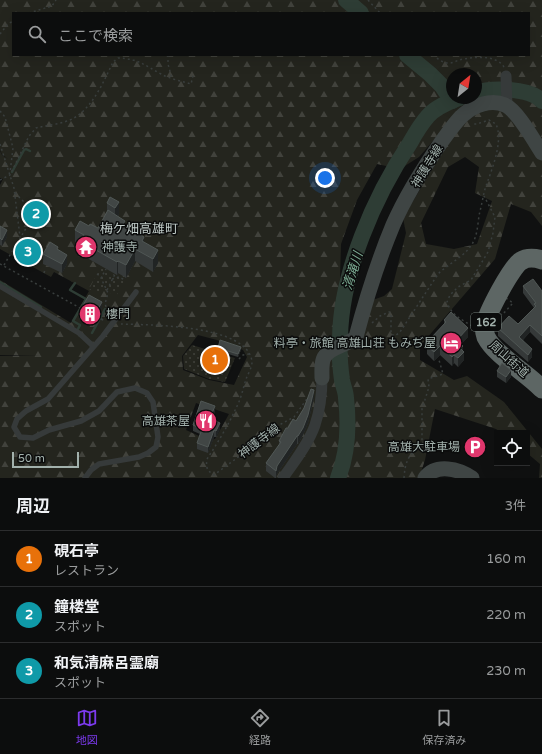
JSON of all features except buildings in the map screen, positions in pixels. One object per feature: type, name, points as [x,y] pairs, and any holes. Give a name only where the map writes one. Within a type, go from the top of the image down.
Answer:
[{"type":"highway","name":"周山街道","points":[[542,260],[531,258],[521,261],[515,267],[489,313],[485,325],[485,336],[493,347],[542,389]]},
{"type":"main road","name":"神護寺線","points":[[322,378],[323,360],[325,356],[330,351],[351,342],[356,337],[378,265],[394,224],[428,162],[450,130],[463,115],[487,103],[496,102],[507,104]]},
{"type":"main road","points":[[507,104],[542,153]]},
{"type":"main road","points":[[425,478],[434,470],[445,469],[460,471],[472,478]]},
{"type":"street","points":[[506,76],[507,104]]},
{"type":"street","points":[[283,478],[316,424],[322,397],[322,378]]},
{"type":"lane","points":[[0,286],[79,333],[93,346]]},
{"type":"lane","points":[[85,478],[91,470],[99,464],[139,457],[156,447],[158,437],[153,402],[147,393],[135,388],[117,392],[99,411],[81,421],[49,430],[33,438],[20,437],[14,428],[17,419],[48,399],[112,324],[136,292]]},
{"type":"path","points":[[33,12],[52,6],[56,0]]},
{"type":"path","points":[[368,0],[379,12]]},
{"type":"path","points":[[0,34],[8,24],[12,22]]},
{"type":"path","points":[[168,56],[168,64],[172,79]]},
{"type":"path","points":[[434,56],[445,63],[451,63],[467,58],[493,58],[502,63],[506,69],[506,76]]},
{"type":"path","points":[[0,180],[10,175],[29,136],[36,128],[64,122],[76,117],[92,101],[112,62],[118,58],[130,58],[139,61],[172,79],[191,84],[193,76]]},
{"type":"path","points":[[0,111],[5,117],[13,148],[10,175]]},
{"type":"path","points":[[372,323],[380,316],[389,312],[391,313],[391,334],[395,336],[400,332],[438,274],[445,267],[459,258],[468,249],[475,238],[484,196],[493,170],[499,130],[496,124],[489,120],[473,124],[468,112]]},
{"type":"path","points":[[0,144],[15,193],[20,237]]},
{"type":"path","points":[[15,193],[27,205]]},
{"type":"path","points":[[474,327],[456,316],[449,309],[447,302],[450,295],[458,287],[471,280],[488,252],[495,217],[484,196]]},
{"type":"path","points":[[3,266],[30,220]]},
{"type":"path","points":[[0,264],[81,309]]},
{"type":"path","points":[[106,269],[101,278],[107,290]]},
{"type":"path","points":[[97,274],[102,277]]},
{"type":"path","points":[[99,318],[107,309],[105,304],[108,293],[107,290],[115,274]]},
{"type":"path","points":[[112,279],[119,277],[125,280]]},
{"type":"path","points":[[112,324],[156,324],[212,332],[236,341],[246,350],[249,355]]},
{"type":"path","points":[[239,359],[243,355],[249,355]]},
{"type":"path","name":"神護寺線","points":[[249,355],[252,362],[236,408],[207,459],[206,467],[208,471],[214,474],[245,452],[270,430],[294,417],[322,378]]},
{"type":"path","points":[[404,478],[405,465],[408,458],[417,449],[422,447],[422,409],[429,387],[428,379],[443,374],[439,360]]},
{"type":"green space","points":[[0,0],[542,0],[542,226],[531,212],[511,204],[495,259],[420,346],[420,360],[454,380],[467,376],[504,402],[527,430],[498,430],[435,409],[425,460],[419,478],[0,478],[0,356],[40,355],[0,355],[0,280],[71,323],[89,291],[54,272],[51,277],[0,249],[0,185],[3,179],[0,178],[0,151],[2,155],[8,159],[0,150]],"holes":[[[440,133],[441,154],[403,218],[406,233],[392,289],[384,296],[370,301],[358,339],[337,341],[341,244],[357,200],[377,164],[400,169],[419,157]],[[465,157],[479,167],[475,193],[492,201],[477,244],[454,249],[426,244],[421,223],[448,167]],[[198,335],[217,340],[243,350],[247,357],[234,385],[209,380],[183,370],[182,356]],[[196,403],[229,414],[215,439],[208,440],[186,430]]]},
{"type":"green space","points":[[101,267],[125,281],[116,296],[103,289],[99,294],[89,289]]},
{"type":"green space","points":[[192,345],[235,358],[225,382],[209,379],[184,369],[183,356]]},
{"type":"green space","points":[[530,434],[542,449],[542,478],[539,478],[540,464],[530,456]]},
{"type":"waterway","points":[[346,0],[360,12]]},
{"type":"waterway","points":[[408,56],[430,74],[446,92]]},
{"type":"waterway","name":"清滝川","points":[[482,91],[500,89],[520,91],[529,93],[542,101]]},
{"type":"waterway","name":"清滝川","points":[[338,478],[344,459],[347,439],[346,396],[340,364],[340,338],[346,288],[353,262],[372,211],[397,164],[418,129],[428,116],[446,104]]},
{"type":"waterway","points":[[12,172],[24,150],[26,149],[30,151]]},
{"type":"waterway","points":[[0,282],[41,307]]},
{"type":"waterway","points":[[75,283],[70,290],[86,299],[73,321],[80,325],[78,329]]},
{"type":"waterway","points":[[92,333],[105,309]]},
{"type":"place","name":"鐘楼堂","points":[[36,214]]},
{"type":"place","name":"神護寺","points":[[86,247]]},
{"type":"place","name":"和気清麻呂霊廟","points":[[28,252]]},
{"type":"place","name":"樓門","points":[[90,314]]},
{"type":"place","name":"料亭・旅館 高雄山荘 もみぢ屋","points":[[451,343]]},
{"type":"place","name":"硯石亭","points":[[215,360]]},
{"type":"place","name":"高雄茶屋","points":[[206,421]]},
{"type":"place","name":"高雄大駐車場","points":[[475,447]]},
{"type":"district","name":"梅ケ畑高雄町","points":[[139,229]]}]
